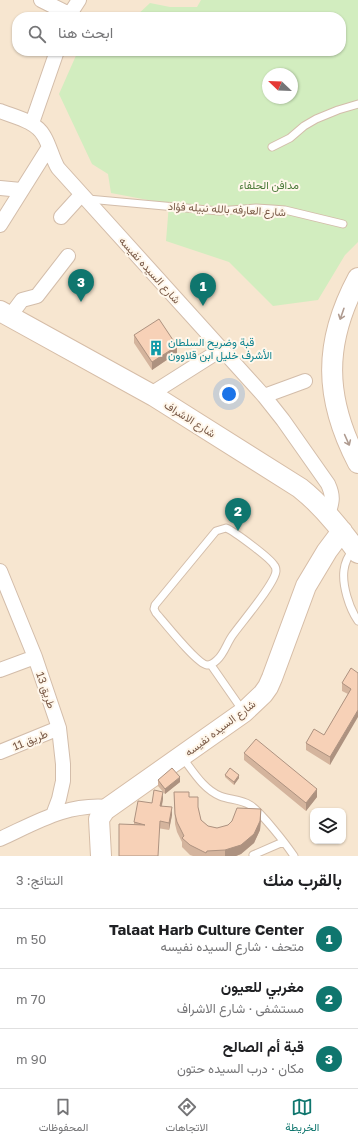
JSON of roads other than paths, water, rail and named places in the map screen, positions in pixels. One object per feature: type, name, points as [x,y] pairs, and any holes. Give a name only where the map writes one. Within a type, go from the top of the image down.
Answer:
[{"type":"street","points":[[41,0],[62,12]]},
{"type":"street","points":[[72,12],[79,0]]},
{"type":"street","points":[[0,111],[32,123],[55,56]]},
{"type":"street","name":"شارع السيده نفيسه","points":[[32,123],[44,136],[58,168],[264,396],[283,420],[332,492],[333,498],[328,515]]},
{"type":"street","points":[[0,225],[48,147]]},
{"type":"street","points":[[0,188],[21,190]]},
{"type":"street","points":[[61,217],[83,197]]},
{"type":"street","points":[[5,313],[22,300],[37,296],[68,256]]},
{"type":"street","points":[[358,278],[340,318],[335,339],[332,367],[335,402],[339,418],[344,435],[358,463]]},
{"type":"street","name":"شارع الاشراف","points":[[5,313],[151,394],[300,488],[318,503],[342,531],[356,551]]},
{"type":"street","points":[[151,394],[222,349]]},
{"type":"street","points":[[264,396],[305,381]]},
{"type":"street","name":"شارع السيده نفيسه","points":[[101,856],[99,819],[109,807],[244,712],[263,694],[272,678],[306,586],[327,551],[342,531]]},
{"type":"street","name":"طريق 13","points":[[0,571],[3,587],[35,657],[59,728],[63,764],[63,781],[59,799],[53,815]]},
{"type":"street","points":[[0,670],[35,657]]},
{"type":"street","name":"طريق 11","points":[[0,752],[59,728]]},
{"type":"street","points":[[0,839],[53,815],[81,807],[109,807]]},
{"type":"lane","points":[[272,147],[290,138],[304,126],[316,119],[358,104]]},
{"type":"lane","name":"شارع العارفه بالله نبيله فؤاد","points":[[83,197],[219,211],[256,208],[285,210],[343,224]]},
{"type":"lane","points":[[226,528],[244,538],[274,564],[276,572],[266,592],[236,630],[219,659],[211,665],[201,663],[154,609],[155,605],[216,532],[226,528]]},
{"type":"lane","points":[[356,551],[345,565],[344,578],[350,604],[358,621]]},
{"type":"lane","points":[[211,665],[244,712]]},
{"type":"lane","points":[[182,757],[207,788],[221,796],[243,802],[254,808],[294,856]]},
{"type":"lane","points":[[253,855],[283,842]]},
{"type":"place","name":"قبة أم الصالح","points":[[81,302]]},
{"type":"place","name":"Talaat Harb Culture Center","points":[[203,306]]},
{"type":"place","name":"قبة وضريح السلطان الأشرف خليل ابن قلاوون","points":[[156,348]]},
{"type":"place","name":"مغربي للعيون","points":[[238,531]]},
{"type":"park label","name":"مدافن الحلفاء","points":[[269,185]]}]
